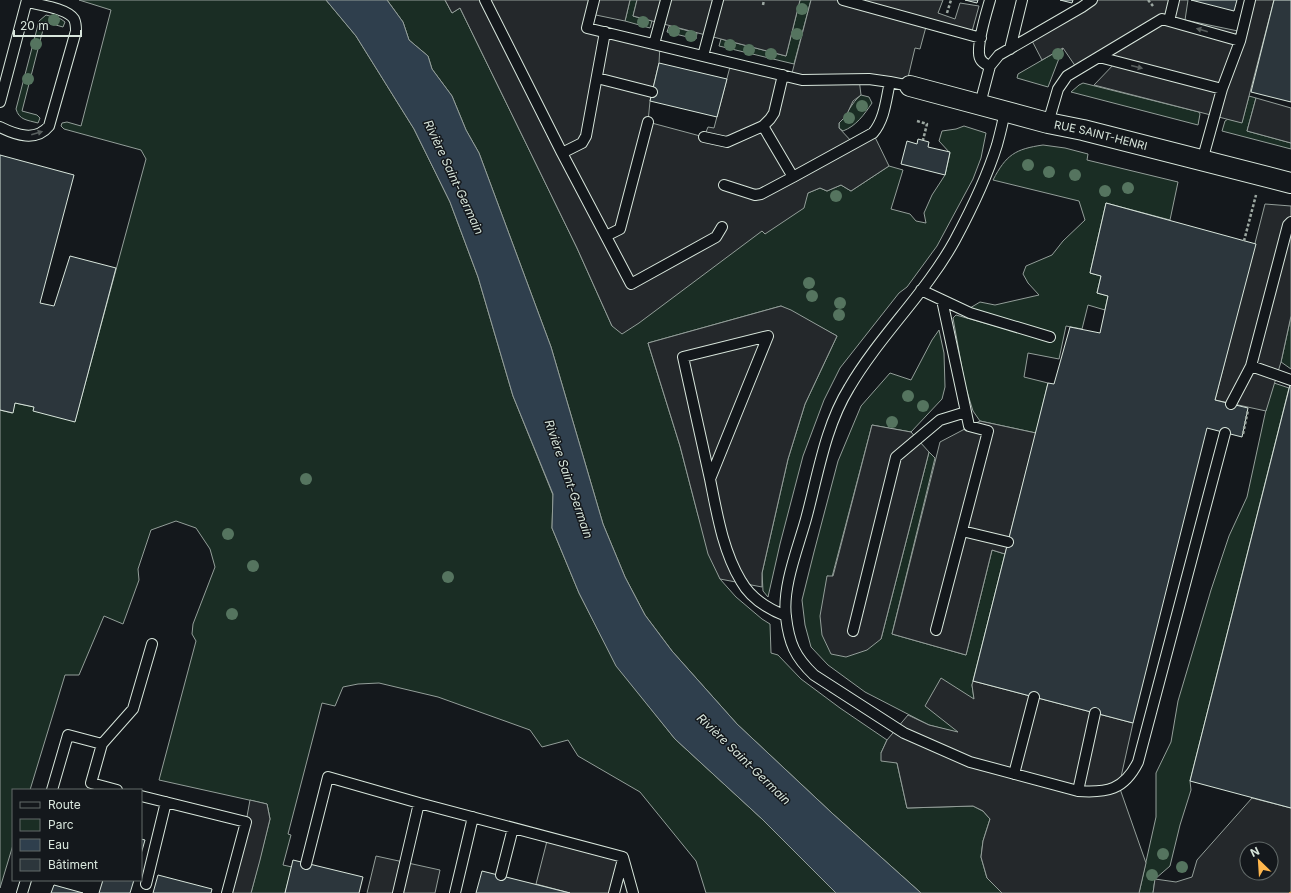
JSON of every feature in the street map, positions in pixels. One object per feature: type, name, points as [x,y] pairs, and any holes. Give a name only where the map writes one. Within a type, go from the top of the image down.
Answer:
[{"type":"street","name":"RUE SAINT-HENRI","points":[[910,86],[1048,123],[1084,130],[1291,183]]},
{"type":"lane","points":[[485,0],[562,153],[631,284],[716,237],[722,227]]},
{"type":"lane","points":[[594,0],[587,28],[802,80],[864,79],[910,86]]},
{"type":"lane","points":[[654,44],[666,0]]},
{"type":"lane","points":[[703,56],[718,0]]},
{"type":"lane","points":[[843,0],[981,38]]},
{"type":"lane","points":[[990,0],[981,38],[979,54],[981,61],[990,66]]},
{"type":"lane","points":[[1010,48],[1022,0]]},
{"type":"lane","points":[[980,104],[990,66],[999,55],[1092,0]]},
{"type":"lane","points":[[1169,21],[1174,0]]},
{"type":"lane","points":[[1202,161],[1222,89],[1240,41],[1250,0]]},
{"type":"lane","points":[[0,102],[27,1],[61,10],[68,14],[76,25],[76,31],[49,126],[45,131],[35,135],[13,133],[0,127]]},
{"type":"lane","points":[[1048,123],[1058,89],[1067,76],[1162,19],[1240,41]]},
{"type":"lane","points":[[562,153],[582,143],[586,136],[605,32]]},
{"type":"lane","points":[[1099,57],[1222,89]]},
{"type":"lane","points":[[704,138],[727,142],[763,126],[774,113],[783,75]]},
{"type":"lane","points":[[597,78],[652,92]]},
{"type":"lane","points":[[724,185],[755,195],[761,194],[872,133],[877,128],[882,118],[890,82]]},
{"type":"lane","points":[[1005,111],[997,145],[968,215],[943,260],[865,362],[848,389],[834,419],[823,452],[786,596],[786,616],[790,638],[796,654],[814,675],[904,733],[970,762],[1078,791],[1106,791],[1115,788],[1124,782],[1138,762],[1225,433]]},
{"type":"lane","points":[[606,236],[620,229],[648,122]]},
{"type":"lane","points":[[763,126],[793,177]]},
{"type":"lane","points":[[1230,404],[1251,366],[1288,225],[1291,222]]},
{"type":"lane","points":[[921,290],[970,313],[1050,337]]},
{"type":"lane","points":[[936,630],[988,431],[969,426],[942,300]]},
{"type":"lane","points":[[710,479],[768,336],[683,357],[710,479],[722,533],[732,563],[741,582],[759,602],[771,611],[786,616]]},
{"type":"lane","points":[[1251,366],[1291,380]]},
{"type":"lane","points":[[853,632],[896,457],[940,420],[966,412]]},
{"type":"lane","points":[[962,531],[1008,542]]},
{"type":"lane","points":[[108,789],[90,787],[102,744],[133,709],[152,644]]},
{"type":"lane","points":[[1014,774],[1034,697]]},
{"type":"lane","points":[[1078,791],[1095,713]]},
{"type":"lane","points":[[52,789],[68,735],[102,744]]},
{"type":"lane","points":[[306,864],[328,777],[419,803],[623,857]]},
{"type":"lane","points":[[142,796],[246,822],[227,893]]},
{"type":"lane","points":[[146,884],[166,802]]},
{"type":"lane","points":[[398,893],[419,803]]},
{"type":"lane","points":[[455,893],[473,817]]},
{"type":"lane","points":[[501,876],[513,828]]},
{"type":"lane","points":[[614,893],[623,857]]},
{"type":"lane","points":[[623,857],[633,893]]},
{"type":"lane","points":[[22,893],[26,881]]},
{"type":"path","points":[[763,5],[764,0]]},
{"type":"path","points":[[917,121],[927,124],[924,140]]},
{"type":"path","points":[[1244,241],[1256,195]]},
{"type":"path","points":[[1225,433],[1242,437],[1248,408],[1230,404]]},
{"type":"green space","points":[[79,0],[326,0],[356,36],[414,129],[450,202],[478,277],[513,396],[553,495],[552,528],[579,593],[616,665],[675,739],[762,819],[836,893],[706,893],[696,861],[640,792],[578,756],[568,740],[542,747],[530,730],[438,697],[379,683],[358,684],[343,687],[335,706],[322,703],[288,834],[291,835],[283,865],[292,867],[285,893],[251,893],[270,819],[267,804],[159,780],[196,641],[192,634],[193,624],[215,567],[210,549],[196,528],[176,521],[151,530],[138,569],[139,580],[123,624],[104,616],[79,675],[65,675],[30,789],[12,789],[12,848],[0,888],[0,410],[12,413],[15,403],[34,407],[75,421],[146,159],[141,150],[64,129],[61,126],[62,123],[67,122],[81,126],[111,10]]},
{"type":"green space","points":[[387,0],[445,0],[452,13],[460,8],[577,248],[612,326],[763,230],[765,234],[808,193],[820,188],[827,191],[841,185],[851,191],[889,166],[903,170],[891,209],[910,214],[916,221],[926,223],[924,213],[932,195],[945,175],[950,153],[939,141],[942,131],[964,126],[986,133],[981,158],[973,179],[937,246],[907,287],[899,293],[840,368],[824,400],[803,456],[768,597],[763,591],[762,573],[788,459],[805,404],[837,336],[781,306],[648,343],[680,446],[698,515],[720,579],[736,597],[770,624],[771,653],[778,655],[801,679],[887,740],[881,753],[897,763],[907,808],[973,806],[983,811],[990,819],[983,841],[981,857],[987,878],[1002,893],[921,893],[833,814],[737,724],[672,651],[645,615],[625,577],[603,524],[551,347],[479,153],[466,130],[452,96],[432,69],[428,56],[409,40],[403,22]]},
{"type":"green space","points":[[630,0],[637,0],[633,16],[652,21],[650,28],[625,21]]},
{"type":"green space","points":[[800,0],[811,0],[794,64],[719,46],[721,39],[786,56]]},
{"type":"green space","points":[[46,15],[61,19],[65,22],[63,27],[45,22],[22,111],[37,115],[40,118],[38,123],[21,117],[17,113],[16,109],[39,21]]},
{"type":"green space","points":[[669,26],[697,33],[696,39],[667,32]]},
{"type":"green space","points":[[1063,48],[1048,87],[1017,78],[1018,74]]},
{"type":"green space","points":[[1083,83],[1199,112],[1198,125],[1071,92]]},
{"type":"green space","points":[[861,95],[869,97],[872,103],[856,123],[843,131],[839,128],[839,123]]},
{"type":"green space","points":[[1249,96],[1256,98],[1247,131],[1291,143],[1291,149],[1222,131],[1225,121],[1228,119],[1242,122]]},
{"type":"green space","points":[[1043,145],[1065,148],[1088,154],[1087,160],[1178,182],[1170,220],[1106,203],[1090,273],[1101,276],[1097,293],[1108,296],[1105,310],[1088,305],[1082,329],[1066,326],[1059,359],[1028,353],[1024,377],[1048,383],[1036,433],[980,421],[973,411],[965,385],[953,318],[956,315],[1052,342],[1055,335],[1010,322],[970,308],[980,302],[995,305],[1039,295],[1028,283],[1023,274],[1026,266],[1052,255],[1063,241],[1085,220],[1079,201],[993,180],[1002,165],[1012,155],[1018,151]]},
{"type":"green space","points":[[1291,316],[1291,369],[1281,362]]},
{"type":"green space","points":[[939,330],[944,353],[945,387],[942,399],[911,432],[872,425],[832,577],[827,576],[881,639],[929,452],[935,458],[892,634],[966,655],[992,550],[1005,554],[972,685],[974,699],[959,733],[929,725],[865,692],[828,665],[811,647],[805,625],[802,600],[838,461],[861,406],[890,373],[911,380],[932,340]]},
{"type":"green space","points":[[1274,383],[1289,388],[1190,781],[1191,790],[1180,825],[1170,866],[1155,879],[1153,893],[1139,893],[1156,817],[1156,773],[1171,742],[1178,701],[1211,590],[1229,536],[1247,497],[1267,405]]},
{"type":"shaded area","points":[[445,0],[630,0],[625,21],[591,14],[587,28],[660,45],[659,63],[650,101],[648,122],[704,137],[708,127],[714,128],[731,63],[791,77],[811,0],[943,0],[938,13],[955,19],[960,3],[979,6],[971,35],[927,23],[920,49],[915,48],[906,86],[859,79],[861,95],[853,101],[846,116],[839,123],[839,128],[853,143],[873,133],[889,166],[851,191],[841,185],[827,191],[820,188],[808,193],[804,208],[765,234],[762,231],[639,323],[622,334],[612,326],[577,248],[460,8],[452,13]]},
{"type":"shaded area","points":[[637,0],[800,0],[786,56],[633,16]]},
{"type":"shaded area","points":[[1083,0],[1188,0],[1185,20],[1238,31],[1246,0],[1274,0],[1242,123],[1094,85],[1116,62],[1099,57],[1078,70],[1063,48],[1042,60],[1030,37],[1086,4]]},
{"type":"shaded area","points":[[1256,98],[1291,108],[1291,143],[1247,131]]},
{"type":"shaded area","points":[[1265,204],[1291,206],[1291,316],[1281,362],[1266,411],[1215,400]]},
{"type":"shaded area","points":[[781,306],[837,336],[805,404],[788,459],[762,573],[762,587],[720,579],[708,554],[680,446],[648,343]]},
{"type":"shaded area","points":[[980,421],[1036,433],[1005,554],[992,550],[966,655],[892,634],[940,442]]},
{"type":"shaded area","points":[[872,425],[911,432],[929,452],[881,639],[867,650],[846,657],[831,654],[822,635],[820,616],[827,576],[833,576]]},
{"type":"shaded area","points":[[941,678],[974,699],[972,685],[973,681],[1133,723],[1119,786],[1146,863],[1139,893],[1002,893],[987,878],[981,857],[983,841],[990,819],[983,811],[973,806],[907,808],[897,763],[881,761],[881,753],[887,740],[908,715],[929,725],[958,732],[925,706]]},
{"type":"shaded area","points":[[1252,798],[1291,808],[1291,893],[1153,893],[1155,879],[1176,882],[1192,877],[1197,860]]},
{"type":"shaded area","points":[[250,800],[267,804],[270,819],[260,860],[251,893],[227,893],[246,822]]},
{"type":"shaded area","points":[[548,837],[623,857],[614,893],[570,893],[536,884]]},
{"type":"shaded area","points":[[376,856],[440,870],[435,893],[367,893]]},
{"type":"water","name":"Rivière Saint-Germain","points":[[326,0],[387,0],[403,22],[409,40],[428,56],[432,69],[452,96],[466,130],[479,153],[551,347],[603,524],[625,577],[645,615],[672,651],[737,724],[833,814],[921,893],[836,893],[762,819],[675,739],[616,666],[579,593],[552,528],[553,494],[513,396],[478,277],[450,202],[414,129],[356,36]]},
{"type":"building","points":[[965,0],[978,0],[977,3]]},
{"type":"building","points":[[1060,0],[1073,0],[1072,3]]},
{"type":"building","points":[[1191,0],[1237,0],[1234,11]]},
{"type":"building","points":[[1274,0],[1291,0],[1291,102],[1251,92]]},
{"type":"building","points":[[659,63],[727,79],[717,117],[650,101]]},
{"type":"building","points":[[918,139],[929,142],[928,147],[950,152],[945,175],[901,164],[907,141],[917,144]]},
{"type":"building","points":[[0,155],[74,175],[40,303],[54,306],[70,256],[116,268],[75,422],[33,411],[34,407],[15,403],[13,413],[0,410]]},
{"type":"building","points":[[1106,203],[1256,244],[1215,400],[1248,408],[1242,437],[1207,428],[1133,723],[973,681],[1048,383],[1054,384],[1070,327],[1100,333],[1108,296],[1097,293],[1101,276],[1090,273]]},
{"type":"building","points":[[1291,381],[1291,808],[1190,781]]},
{"type":"building","points":[[142,839],[145,840],[142,850]]},
{"type":"building","points":[[293,860],[363,877],[359,893],[285,893]]},
{"type":"building","points":[[482,871],[570,893],[476,893]]},
{"type":"building","points":[[158,875],[212,889],[211,893],[153,893]]},
{"type":"building","points":[[103,881],[134,881],[130,893],[99,893]]},
{"type":"building","points":[[54,885],[83,893],[51,893]]}]
